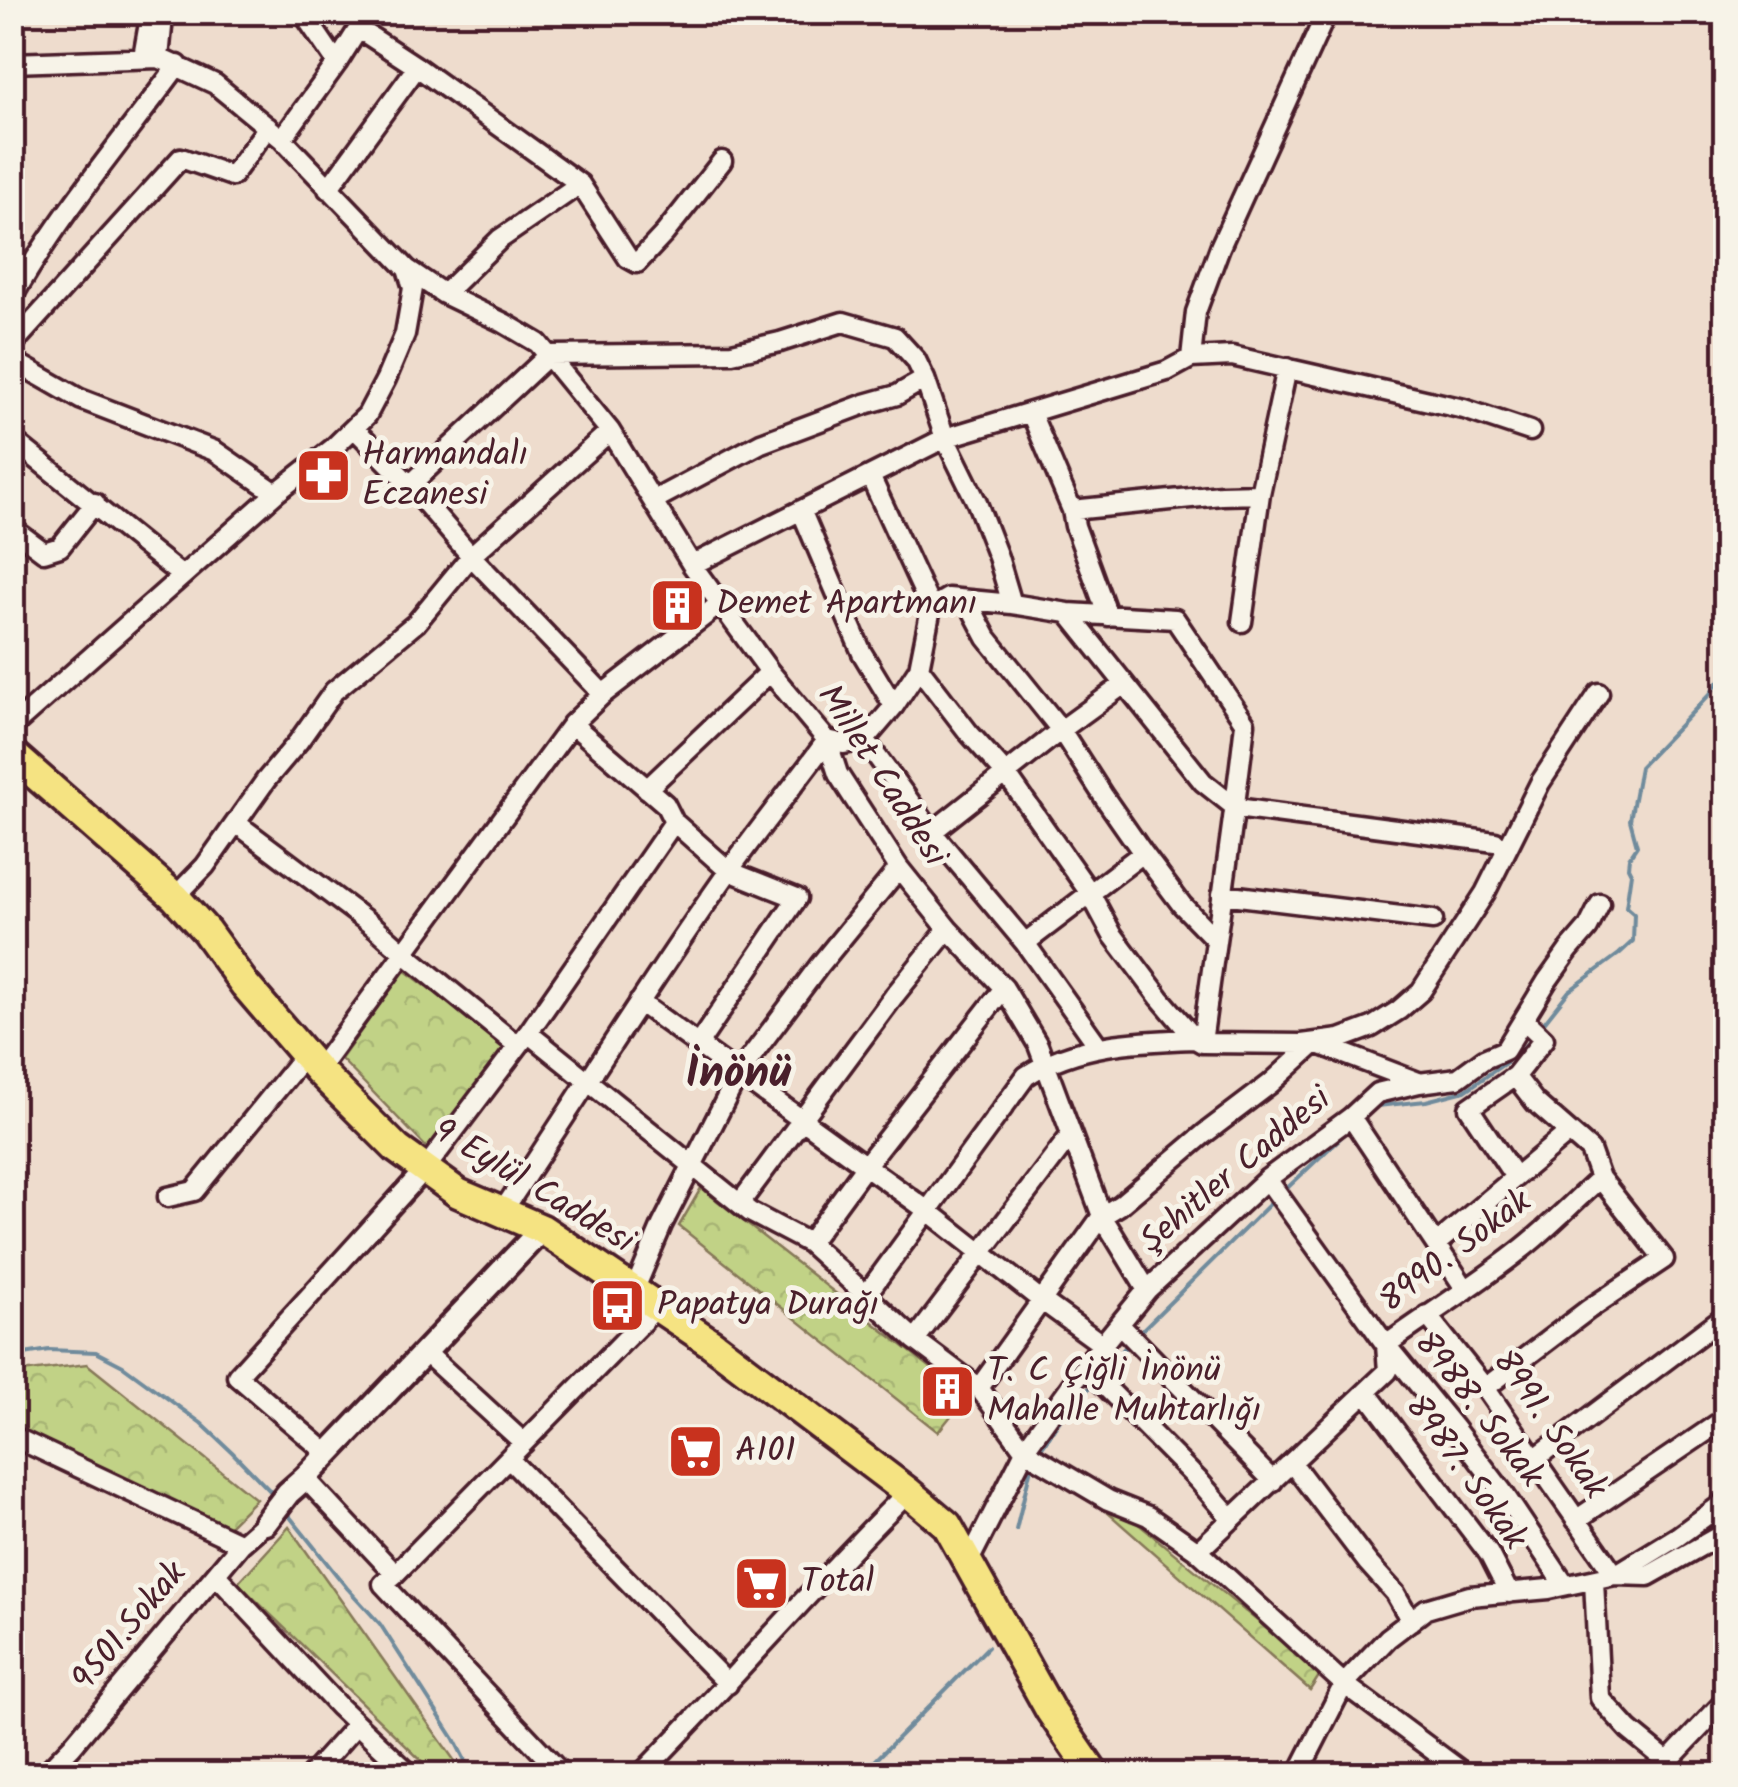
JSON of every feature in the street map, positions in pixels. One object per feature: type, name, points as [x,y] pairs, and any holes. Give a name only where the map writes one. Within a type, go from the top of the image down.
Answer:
[{"type":"main road","name":"9 Eylül Caddesi","points":[[12,754],[175,897],[312,1062],[397,1149],[458,1194],[542,1229],[711,1342],[947,1525],[1086,1771]]},
{"type":"street","points":[[151,12],[151,57]]},
{"type":"street","points":[[151,57],[168,12]]},
{"type":"street","points":[[305,12],[337,63]]},
{"type":"street","points":[[1191,358],[1196,312],[1220,248],[1327,12]]},
{"type":"street","points":[[15,338],[181,158],[232,176],[337,63],[364,20],[417,67],[580,184],[628,258],[636,263],[666,233],[722,161]]},
{"type":"street","points":[[15,69],[151,57]]},
{"type":"street","name":"Millet Caddesi","points":[[151,57],[216,84],[275,133],[407,268],[444,294],[504,322],[549,354],[610,431],[692,565],[770,672],[827,740],[838,774],[899,868],[948,929],[1004,988],[1038,1045],[1102,1216],[1148,1290]]},
{"type":"street","points":[[12,298],[56,230],[178,65]]},
{"type":"street","points":[[328,189],[417,67]]},
{"type":"street","points":[[444,294],[500,239],[580,184]]},
{"type":"street","points":[[12,727],[367,415],[405,334],[414,288],[407,268]]},
{"type":"street","points":[[410,485],[549,354],[732,353],[842,322],[895,337],[916,360],[946,438],[977,503],[1012,604]]},
{"type":"street","points":[[692,565],[946,438],[1167,370],[1191,358],[1232,356],[1464,409],[1530,431]]},
{"type":"street","points":[[12,360],[80,399],[215,452],[276,493]]},
{"type":"street","points":[[1242,622],[1260,494],[1287,368]]},
{"type":"street","points":[[654,500],[761,443],[897,395],[925,379]]},
{"type":"street","points":[[1031,412],[1072,510],[1108,616]]},
{"type":"street","points":[[354,428],[603,694]]},
{"type":"street","points":[[175,897],[205,866],[334,691],[416,622],[471,556],[610,431]]},
{"type":"street","points":[[12,438],[182,576]]},
{"type":"street","points":[[502,1212],[728,871],[827,740],[844,744],[865,740],[920,668],[930,608],[870,476]]},
{"type":"street","points":[[1072,510],[1260,494]]},
{"type":"street","points":[[12,528],[44,552],[60,547],[95,503]]},
{"type":"street","points":[[801,510],[862,653],[894,706]]},
{"type":"street","points":[[930,608],[948,598],[1068,614],[1175,619],[1245,723],[1236,808],[1198,1041]]},
{"type":"street","points":[[967,600],[987,638],[1061,730],[1143,853],[1182,905],[1215,939]]},
{"type":"street","points":[[168,1196],[194,1191],[312,1062],[404,953],[572,724],[603,694],[721,603]]},
{"type":"street","points":[[1068,614],[1203,782],[1236,808],[1495,842]]},
{"type":"street","points":[[920,668],[969,733],[1007,774],[1090,892],[1112,934],[1198,1041]]},
{"type":"street","points":[[647,788],[770,672]]},
{"type":"street","points":[[932,832],[1124,685]]},
{"type":"street","points":[[866,1296],[1009,1096],[1026,1076],[1045,1063],[1126,1041],[1340,1039],[1372,1027],[1400,1010],[1421,992],[1485,893],[1540,783],[1599,694]]},
{"type":"street","points":[[572,724],[665,804],[674,822],[728,871],[797,898],[699,1043]]},
{"type":"street","points":[[865,740],[932,832],[1025,943],[1099,1047]]},
{"type":"street","points":[[328,1454],[237,1376],[424,1169],[523,1039],[674,822]]},
{"type":"street","points":[[236,823],[404,953],[590,1082],[740,1203],[808,1244],[916,1340],[979,1388],[1025,1451],[1108,1500],[1148,1516],[1198,1551],[1344,1684],[1464,1774]]},
{"type":"street","points":[[1025,943],[1143,853]]},
{"type":"street","points":[[634,1291],[691,1164],[738,1073],[899,868]]},
{"type":"street","points":[[1222,894],[1433,920]]},
{"type":"street","name":"Şehitler Caddesi","points":[[969,1561],[1025,1451],[1094,1375],[1103,1345],[1129,1334],[1148,1290],[1268,1179],[1355,1122],[1377,1093],[1458,1078],[1484,1059],[1505,1050],[1532,1028],[1558,966],[1588,928],[1600,904]]},
{"type":"street","points":[[740,1203],[948,929]]},
{"type":"street","points":[[808,1244],[1004,988]]},
{"type":"street","points":[[639,1002],[866,1165],[1103,1345]]},
{"type":"street","points":[[1515,1177],[1469,1108],[1516,1076],[1537,1050],[1532,1028]]},
{"type":"street","points":[[1316,1042],[1419,1083]]},
{"type":"street","points":[[979,1388],[1102,1216],[1270,1084],[1316,1042]]},
{"type":"street","points":[[1485,1388],[1589,1309],[1664,1260],[1600,1178],[1590,1150],[1535,1102],[1516,1076]]},
{"type":"street","points":[[1355,1122],[1466,1290]]},
{"type":"street","points":[[1436,1244],[1568,1132]]},
{"type":"street","points":[[916,1340],[1070,1136]]},
{"type":"street","name":"8990. Sokak","points":[[1198,1551],[1388,1371],[1386,1345],[1524,1248],[1600,1178]]},
{"type":"street","name":"8988. Sokak","points":[[1268,1179],[1386,1345],[1502,1491],[1566,1585]]},
{"type":"street","points":[[266,1522],[542,1229]]},
{"type":"street","points":[[562,1774],[383,1584],[658,1307]]},
{"type":"street","name":"8991. Sokak","points":[[1426,1315],[1485,1388],[1615,1575]]},
{"type":"street","points":[[1533,1460],[1726,1315]]},
{"type":"street","points":[[1129,1334],[1273,1482]]},
{"type":"street","points":[[425,1352],[524,1443]]},
{"type":"street","points":[[1094,1375],[1232,1519]]},
{"type":"street","name":"8987. Sokak","points":[[1366,1392],[1489,1554],[1509,1592]]},
{"type":"street","points":[[1576,1520],[1726,1418]]},
{"type":"street","points":[[12,1436],[240,1544]]},
{"type":"street","points":[[508,1458],[728,1684]]},
{"type":"street","points":[[1292,1463],[1395,1592],[1411,1621]]},
{"type":"street","points":[[297,1486],[395,1574]]},
{"type":"street","points":[[641,1774],[848,1551],[908,1492]]},
{"type":"street","points":[[1298,1774],[1344,1684],[1388,1638],[1426,1609],[1470,1596],[1549,1589],[1615,1575],[1726,1501]]},
{"type":"street","name":"9501.Sokak","points":[[45,1774],[240,1544],[266,1522]]},
{"type":"street","points":[[1615,1575],[1648,1576],[1726,1532]]},
{"type":"street","points":[[216,1575],[356,1724],[410,1774]]},
{"type":"street","points":[[1594,1582],[1600,1698],[1661,1768],[1683,1774]]},
{"type":"street","points":[[1661,1768],[1726,1700]]},
{"type":"street","points":[[312,1774],[356,1724]]},
{"type":"green space","points":[[404,970],[506,1045],[429,1150],[341,1059]]},
{"type":"green space","points":[[701,1188],[967,1396],[938,1432],[679,1226]]},
{"type":"green space","points":[[87,1364],[256,1499],[228,1527],[13,1428],[13,1373]]},
{"type":"green space","points":[[1120,1509],[1321,1673],[1310,1690],[1107,1512]]},
{"type":"green space","points":[[289,1527],[464,1774],[435,1774],[238,1583]]},
{"type":"waterway","points":[[1539,1029],[1569,991],[1633,941],[1634,914],[1626,907],[1629,858],[1637,846],[1630,820],[1640,767],[1726,672]]},
{"type":"waterway","points":[[1360,1121],[1377,1106],[1426,1101],[1465,1091],[1518,1054],[1533,1036]]},
{"type":"waterway","points":[[1283,1192],[1352,1127]]},
{"type":"waterway","points":[[1136,1336],[1275,1199]]},
{"type":"waterway","points":[[1104,1374],[1129,1342]]},
{"type":"waterway","points":[[12,1356],[49,1350],[96,1352],[123,1366],[201,1423],[275,1496]]},
{"type":"waterway","points":[[1040,1450],[1063,1416],[1093,1384]]},
{"type":"waterway","points":[[1016,1530],[1032,1463]]},
{"type":"waterway","points":[[286,1512],[380,1624],[472,1774]]},
{"type":"waterway","points":[[862,1774],[988,1647]]},
{"type":"place","name":"Harmandalı Eczanesi","points":[[323,476]]},
{"type":"place","name":"Demet Apartmanı","points":[[677,605]]},
{"type":"place","name":"Papatya Durağı","points":[[618,1306]]},
{"type":"place","name":"T. C Çiğli İnönü Mahalle Muhtarlığı","points":[[948,1392]]},
{"type":"place","name":"A101","points":[[696,1452]]},
{"type":"place","name":"Total","points":[[762,1583]]},
{"type":"district","name":"İnönü","points":[[738,1075]]}]
